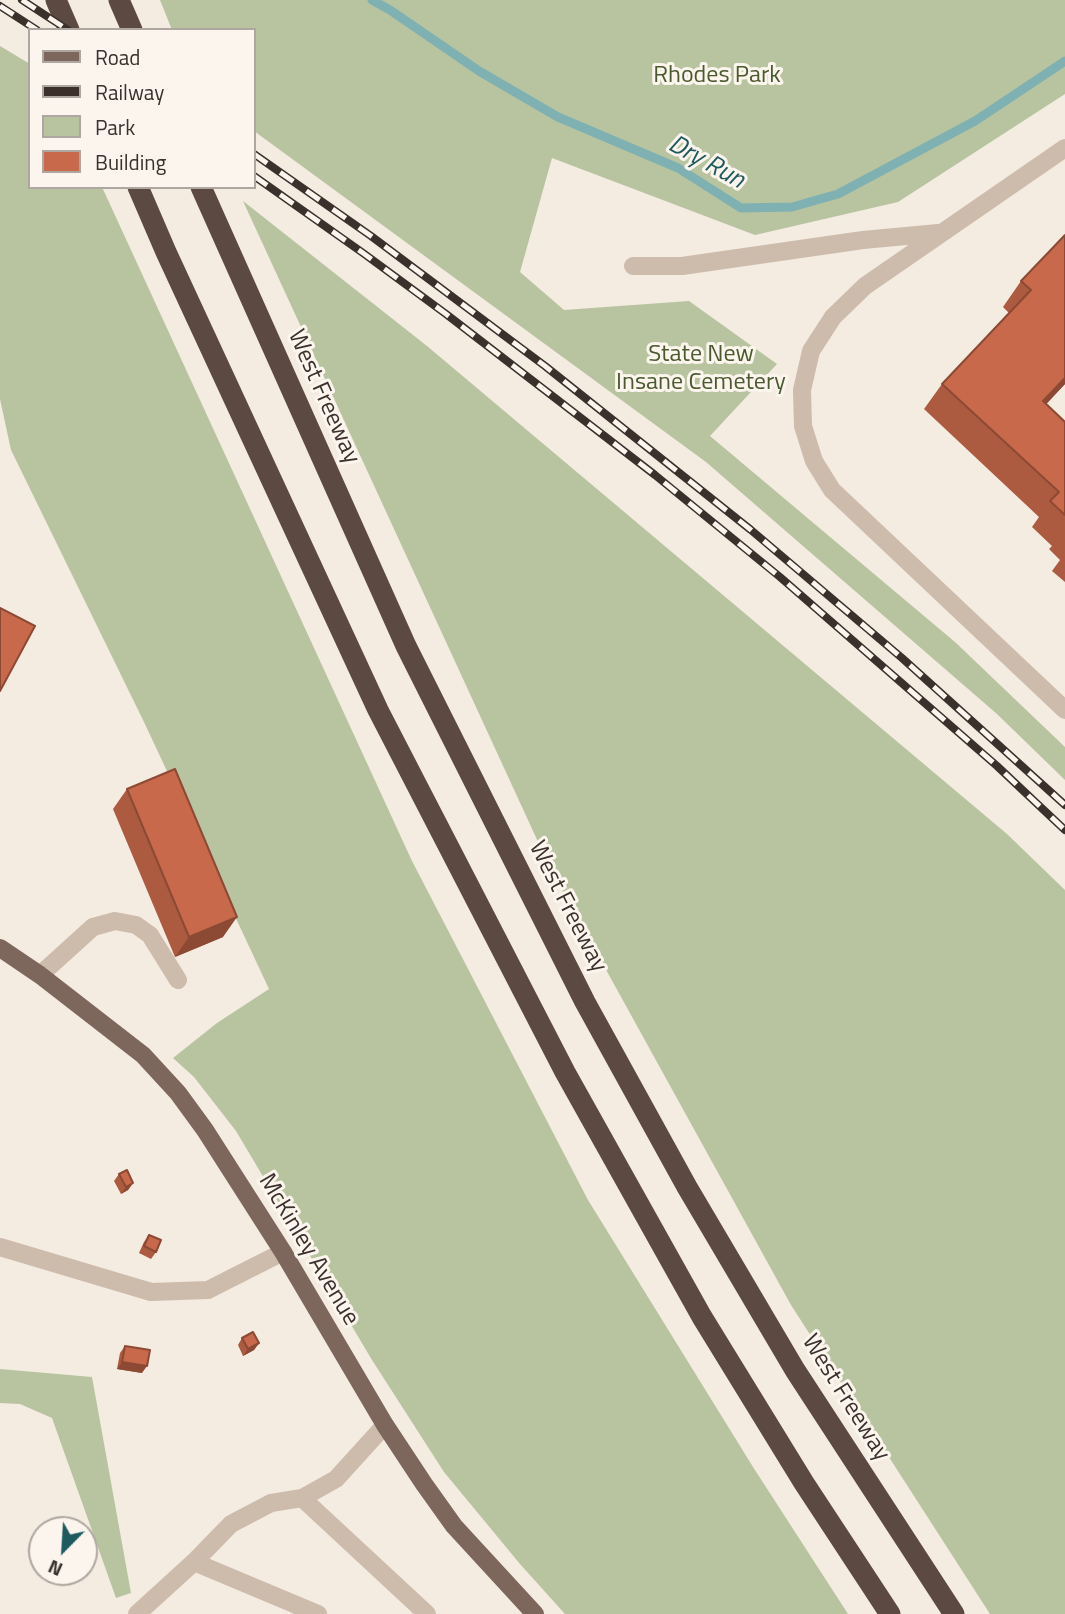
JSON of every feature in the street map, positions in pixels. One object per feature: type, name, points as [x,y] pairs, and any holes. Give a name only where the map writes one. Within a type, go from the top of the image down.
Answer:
[{"type":"highway","points":[[56,0],[68,28]]},
{"type":"highway","points":[[119,0],[131,28]]},
{"type":"highway","points":[[139,189],[378,710],[565,1072],[702,1317],[804,1483],[890,1614]]},
{"type":"highway","name":"West Freeway","points":[[202,189],[406,646],[585,1002],[687,1187],[795,1370],[954,1614]]},
{"type":"main road","name":"McKinley Avenue","points":[[0,947],[143,1055],[178,1093],[205,1130],[283,1252],[385,1425],[454,1526],[535,1614]]},
{"type":"lane","points":[[1065,148],[865,286],[833,317],[811,351],[802,390],[803,426],[814,461],[832,490],[1065,710]]},
{"type":"lane","points":[[633,266],[682,266],[863,240],[942,233]]},
{"type":"lane","points":[[40,975],[93,927],[115,921],[136,925],[150,936],[178,980]]},
{"type":"lane","points":[[0,1247],[152,1292],[208,1290],[283,1252]]},
{"type":"lane","points":[[137,1614],[231,1524],[271,1503],[302,1498],[336,1479],[385,1425]]},
{"type":"lane","points":[[302,1498],[427,1614]]},
{"type":"lane","points":[[194,1562],[318,1614]]},
{"type":"green space","points":[[160,0],[1065,0],[1065,94],[898,202],[755,235],[552,158],[520,272],[564,310],[689,301],[777,364],[710,436],[955,642],[1065,747],[1065,780],[997,714],[706,462],[256,132],[256,28],[171,28]]},
{"type":"green space","points":[[0,46],[28,63],[28,189],[103,189],[412,861],[588,1200],[753,1467],[848,1614],[565,1614],[444,1472],[372,1360],[236,1131],[194,1077],[173,1058],[217,1023],[269,989],[144,722],[11,450],[0,399]]},
{"type":"green space","points":[[243,201],[427,346],[1007,834],[1065,890],[1065,1614],[990,1614],[791,1305],[551,870]]},
{"type":"green space","points":[[0,1369],[92,1377],[131,1593],[116,1598],[98,1547],[98,1516],[87,1516],[52,1418],[20,1404],[0,1403]]},
{"type":"building","points":[[1065,235],[1065,378],[1043,401],[1065,422],[1065,515],[1050,501],[1059,492],[942,384],[1031,290],[1021,281]]},
{"type":"building","points":[[0,608],[35,626],[0,691]]},
{"type":"building","points":[[175,769],[237,917],[189,937],[127,789]]},
{"type":"building","points":[[127,1170],[133,1183],[126,1187],[119,1174]]},
{"type":"building","points":[[149,1235],[161,1240],[156,1252],[144,1246]]},
{"type":"building","points":[[253,1332],[259,1343],[248,1349],[242,1338]]},
{"type":"building","points":[[125,1346],[150,1350],[147,1366],[122,1362]]},
{"type":"waterway","name":"Dry Run","points":[[372,0],[479,71],[558,117],[678,168],[741,208],[792,207],[838,194],[975,121],[1065,61]]},
{"type":"railway","points":[[22,0],[65,28]]},
{"type":"railway","points":[[0,6],[34,28]]},
{"type":"railway","points":[[256,155],[371,236],[545,366],[751,530],[902,658],[1065,805]]},
{"type":"railway","points":[[256,177],[446,314],[655,475],[780,577],[997,766],[1065,830]]},
{"type":"park label","name":"Rhodes Park","points":[[717,76]]},
{"type":"park label","name":"State New Insane Cemetery","points":[[701,369]]}]
